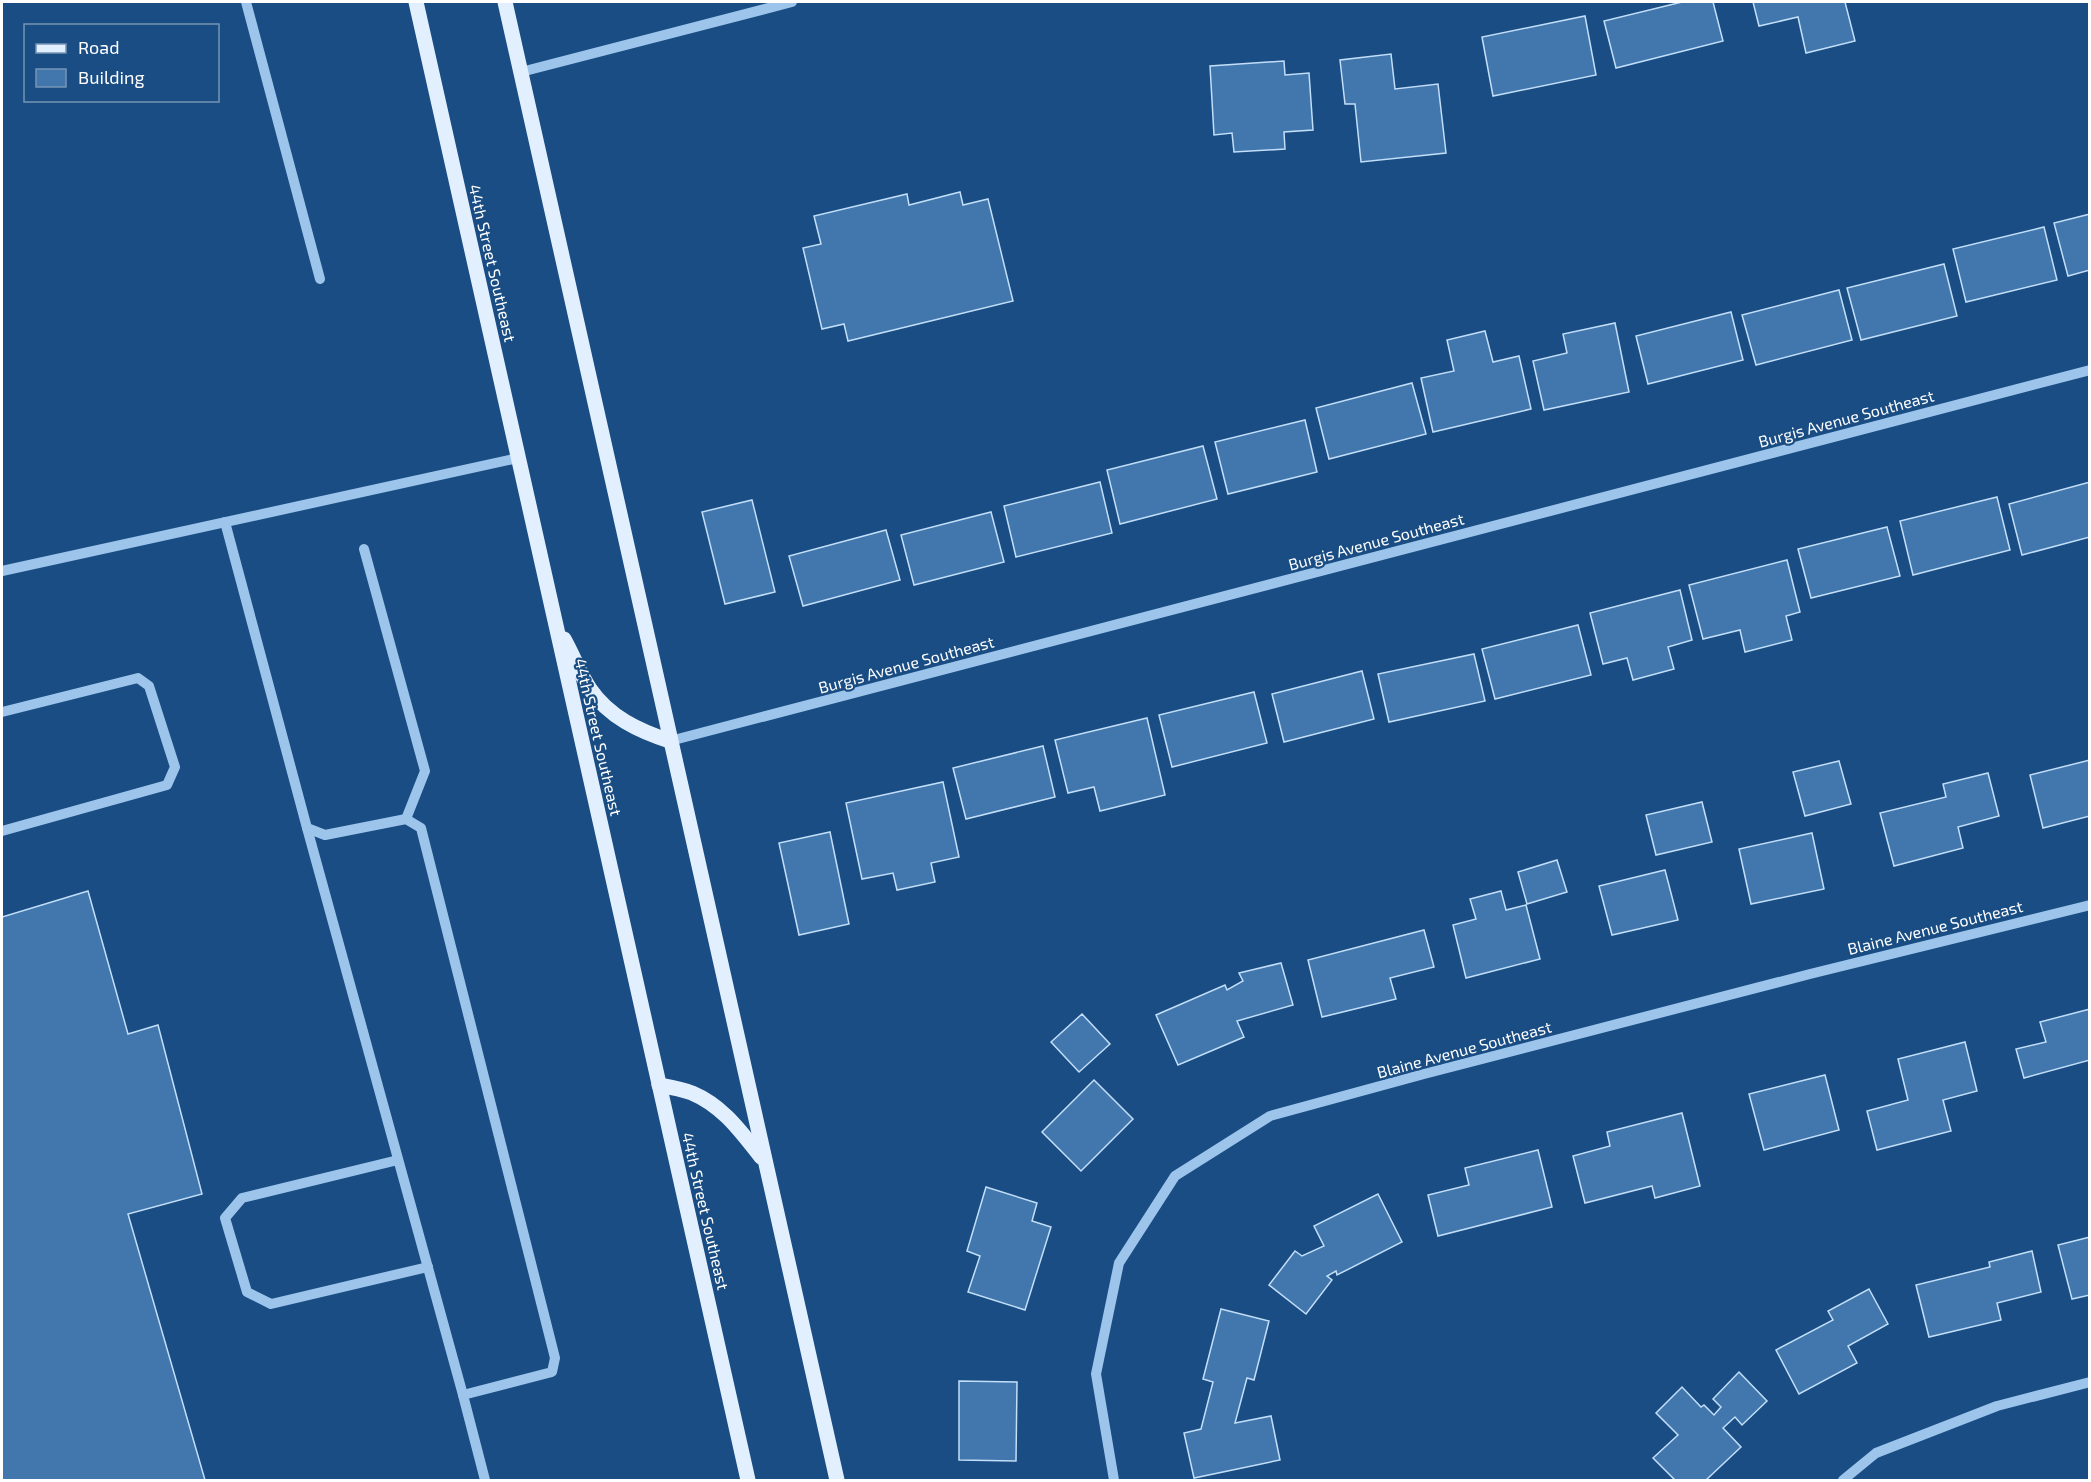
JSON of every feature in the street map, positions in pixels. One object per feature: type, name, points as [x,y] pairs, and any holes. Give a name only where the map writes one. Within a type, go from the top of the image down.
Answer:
[{"type":"main road","name":"44th Street Southeast","points":[[416,2],[748,1480]]},
{"type":"main road","points":[[505,2],[837,1480]]},
{"type":"main road","points":[[554,620],[590,689],[610,712],[640,732],[670,741]]},
{"type":"main road","points":[[659,1085],[690,1092],[709,1101],[731,1119],[765,1162]]},
{"type":"street","points":[[246,2],[320,279]]},
{"type":"street","points":[[521,72],[792,2]]},
{"type":"street","name":"Burgis Avenue Southeast","points":[[670,741],[2090,370]]},
{"type":"street","points":[[2,571],[518,458]]},
{"type":"street","points":[[225,522],[485,1480]]},
{"type":"street","points":[[364,549],[425,771],[406,819]]},
{"type":"street","points":[[2,712],[138,678],[149,686],[175,767],[167,785],[2,831]]},
{"type":"street","points":[[307,828],[325,835],[406,819],[421,828],[555,1358],[552,1372],[463,1395]]},
{"type":"street","name":"Blaine Avenue Southeast","points":[[1114,1480],[1096,1374],[1119,1263],[1175,1176],[1270,1116],[1810,974],[2090,904]]},
{"type":"street","points":[[398,1160],[242,1198],[225,1218],[247,1292],[271,1304],[428,1267]]},
{"type":"street","points":[[1843,1480],[1876,1454],[1997,1406],[2090,1382]]},
{"type":"building","points":[[1682,2],[1713,2],[1723,41],[1616,68],[1604,21]]},
{"type":"building","points":[[1753,2],[1845,2],[1855,41],[1806,53],[1798,17],[1759,26]]},
{"type":"building","points":[[1585,16],[1596,75],[1493,96],[1482,37]]},
{"type":"building","points":[[1391,54],[1395,89],[1438,84],[1446,153],[1361,162],[1355,104],[1345,104],[1340,60]]},
{"type":"building","points":[[1284,61],[1285,75],[1309,73],[1313,130],[1284,132],[1285,149],[1234,152],[1232,133],[1214,135],[1210,66]]},
{"type":"building","points":[[960,192],[963,205],[988,199],[1013,301],[848,341],[844,324],[822,329],[803,248],[821,244],[814,216],[907,194],[909,205]]},
{"type":"building","points":[[2090,214],[2090,270],[2068,276],[2054,223]]},
{"type":"building","points":[[2044,227],[2057,280],[1966,302],[1953,249]]},
{"type":"building","points":[[1944,264],[1957,316],[1861,340],[1847,288]]},
{"type":"building","points":[[1839,290],[1852,340],[1756,365],[1742,315]]},
{"type":"building","points":[[1731,312],[1743,360],[1648,384],[1636,336]]},
{"type":"building","points":[[1615,323],[1629,392],[1544,410],[1533,361],[1567,353],[1563,334]]},
{"type":"building","points":[[1485,331],[1493,362],[1519,356],[1531,409],[1433,432],[1421,378],[1454,371],[1447,340]]},
{"type":"building","points":[[1412,383],[1426,434],[1329,459],[1316,408]]},
{"type":"building","points":[[1305,420],[1317,472],[1228,494],[1215,442]]},
{"type":"building","points":[[1203,446],[1217,499],[1120,524],[1107,470]]},
{"type":"building","points":[[1100,482],[1112,533],[1016,557],[1004,506]]},
{"type":"building","points":[[2090,482],[2090,537],[2022,555],[2009,504]]},
{"type":"building","points":[[1997,497],[2010,550],[1913,575],[1900,521]]},
{"type":"building","points":[[752,500],[775,592],[725,604],[702,512]]},
{"type":"building","points":[[991,512],[1004,562],[914,585],[901,535]]},
{"type":"building","points":[[1887,527],[1900,576],[1811,598],[1798,549]]},
{"type":"building","points":[[886,530],[900,580],[803,606],[789,556]]},
{"type":"building","points":[[1787,560],[1800,612],[1786,616],[1792,640],[1745,652],[1740,630],[1703,639],[1689,585]]},
{"type":"building","points":[[1680,590],[1692,640],[1668,647],[1674,669],[1633,680],[1627,658],[1603,664],[1590,613]]},
{"type":"building","points":[[1578,625],[1591,675],[1495,699],[1482,649]]},
{"type":"building","points":[[1474,654],[1485,701],[1389,722],[1378,674]]},
{"type":"building","points":[[1362,671],[1374,719],[1284,742],[1272,694]]},
{"type":"building","points":[[1254,692],[1267,743],[1172,767],[1159,715]]},
{"type":"building","points":[[1147,718],[1165,795],[1100,811],[1094,787],[1068,793],[1055,740]]},
{"type":"building","points":[[1043,746],[1055,797],[966,819],[953,768]]},
{"type":"building","points":[[2090,760],[2090,816],[2043,828],[2030,775]]},
{"type":"building","points":[[1839,761],[1851,804],[1805,816],[1793,772]]},
{"type":"building","points":[[1988,773],[1999,816],[1958,827],[1963,848],[1894,866],[1880,813],[1946,797],[1943,784]]},
{"type":"building","points":[[943,782],[959,857],[931,863],[935,882],[897,890],[893,873],[862,879],[846,803]]},
{"type":"building","points":[[1702,802],[1712,842],[1656,855],[1646,815]]},
{"type":"building","points":[[830,832],[849,924],[799,935],[779,843]]},
{"type":"building","points":[[1812,833],[1824,889],[1751,904],[1739,849]]},
{"type":"building","points":[[1557,860],[1567,892],[1527,904],[1518,872]]},
{"type":"building","points":[[1665,870],[1678,920],[1612,935],[1599,886]]},
{"type":"building","points":[[88,891],[128,1034],[158,1025],[202,1194],[128,1214],[205,1480],[2,1480],[2,917]]},
{"type":"building","points":[[1501,891],[1506,910],[1526,905],[1540,959],[1466,978],[1453,925],[1476,919],[1470,899]]},
{"type":"building","points":[[1424,930],[1434,967],[1390,978],[1396,999],[1322,1017],[1308,960]]},
{"type":"building","points":[[1281,963],[1293,1005],[1237,1021],[1244,1037],[1178,1065],[1156,1015],[1225,985],[1227,990],[1243,981],[1239,973]]},
{"type":"building","points":[[2090,1009],[2090,1060],[2024,1078],[2016,1049],[2046,1042],[2040,1022]]},
{"type":"building","points":[[1082,1014],[1110,1044],[1079,1072],[1051,1042]]},
{"type":"building","points":[[1965,1042],[1977,1091],[1943,1100],[1951,1131],[1877,1150],[1867,1111],[1908,1100],[1898,1059]]},
{"type":"building","points":[[1825,1075],[1839,1130],[1764,1150],[1749,1094]]},
{"type":"building","points":[[1094,1080],[1133,1119],[1081,1171],[1042,1132]]},
{"type":"building","points":[[1682,1113],[1700,1186],[1655,1198],[1652,1186],[1585,1203],[1573,1156],[1610,1146],[1607,1132]]},
{"type":"building","points":[[1538,1150],[1552,1207],[1438,1236],[1428,1195],[1469,1185],[1465,1168]]},
{"type":"building","points":[[986,1187],[1037,1203],[1032,1221],[1051,1227],[1025,1310],[968,1292],[980,1256],[967,1251]]},
{"type":"building","points":[[1378,1194],[1402,1242],[1337,1275],[1336,1271],[1327,1276],[1332,1280],[1306,1314],[1269,1285],[1295,1251],[1302,1256],[1324,1246],[1314,1226]]},
{"type":"building","points":[[2090,1237],[2090,1295],[2072,1299],[2058,1245]]},
{"type":"building","points":[[2032,1251],[2041,1292],[1997,1303],[2001,1320],[1929,1337],[1916,1285],[1990,1267],[1989,1262]]},
{"type":"building","points":[[1869,1289],[1888,1324],[1848,1346],[1857,1363],[1799,1394],[1776,1350],[1833,1320],[1828,1311]]},
{"type":"building","points":[[1221,1309],[1269,1321],[1254,1380],[1247,1378],[1235,1423],[1271,1416],[1280,1460],[1194,1478],[1184,1433],[1201,1429],[1213,1382],[1203,1379]]},
{"type":"building","points":[[1739,1372],[1767,1401],[1742,1425],[1735,1417],[1723,1428],[1741,1447],[1706,1480],[1675,1480],[1653,1458],[1678,1435],[1656,1413],[1682,1387],[1701,1407],[1704,1405],[1714,1415],[1721,1407],[1713,1399]]},
{"type":"building","points":[[959,1381],[1017,1382],[1016,1461],[959,1460]]}]
